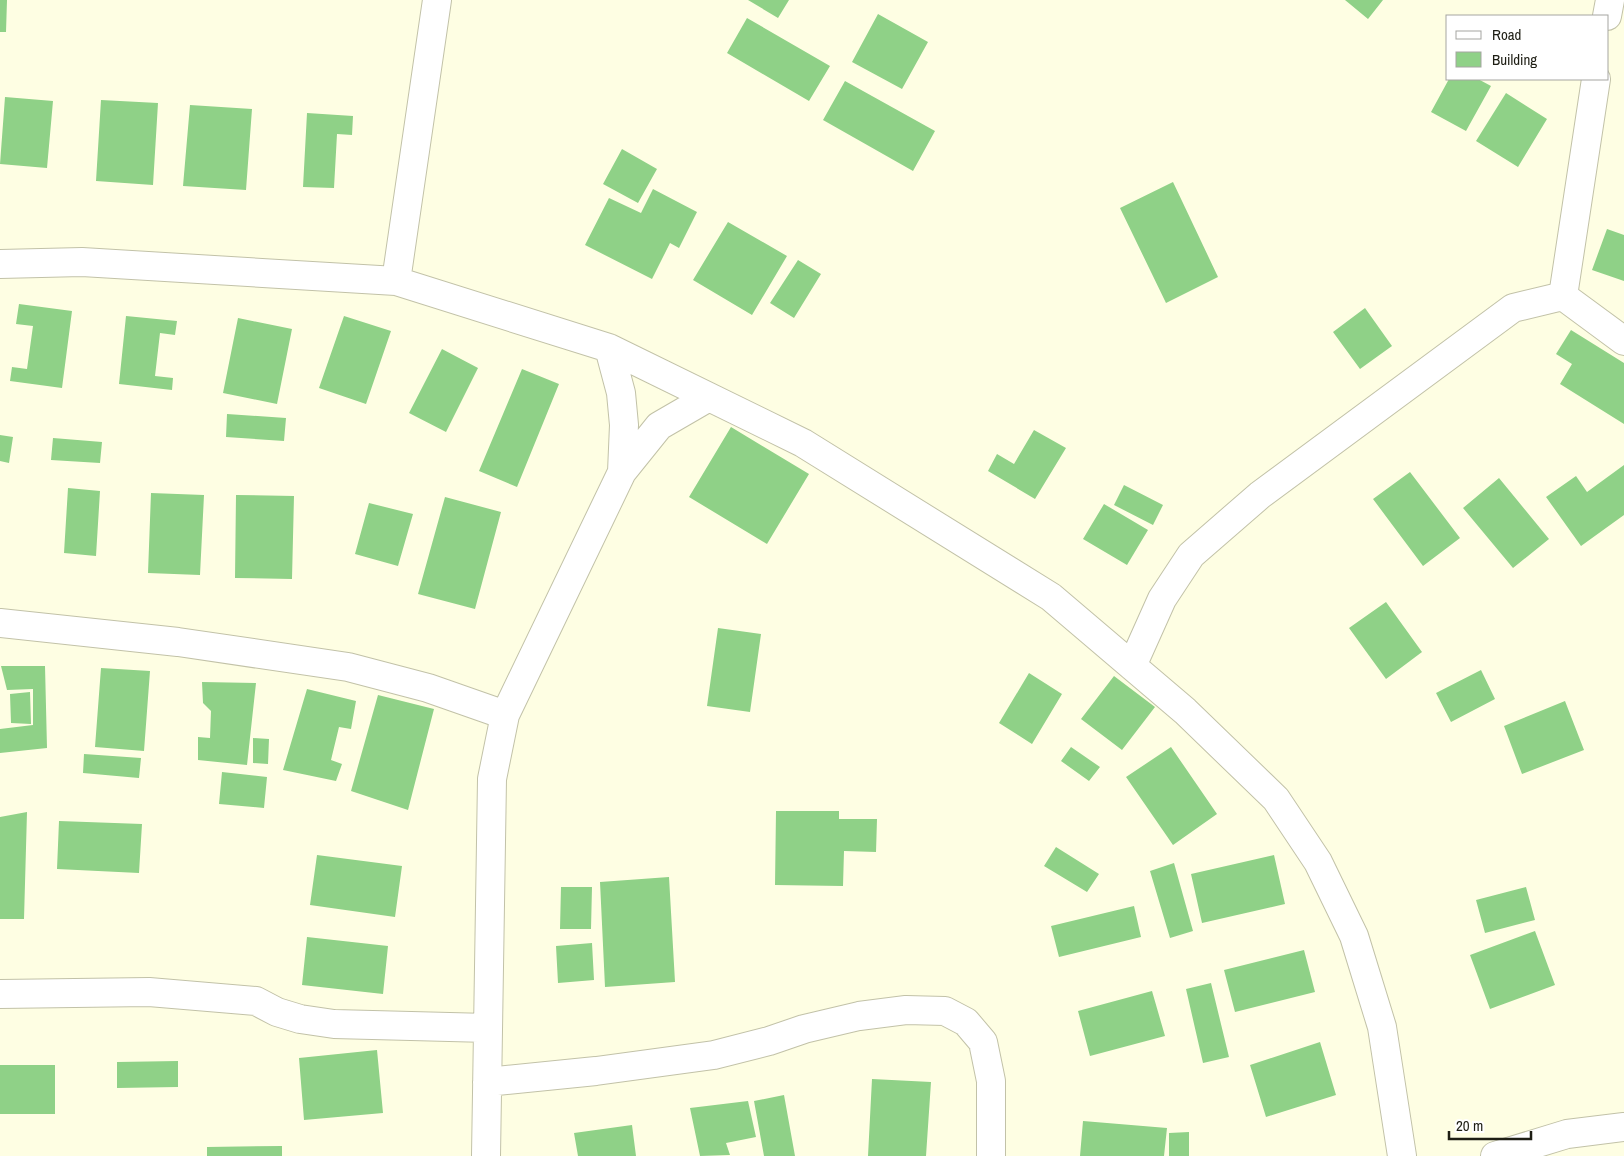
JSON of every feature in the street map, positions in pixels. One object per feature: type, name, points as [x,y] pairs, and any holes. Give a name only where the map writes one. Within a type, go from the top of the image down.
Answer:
[{"type":"street","points":[[396,281],[437,0]]},
{"type":"street","points":[[1607,15],[1610,0]]},
{"type":"street","points":[[1563,296],[1596,80]]},
{"type":"street","points":[[0,264],[82,262],[396,281],[609,348],[803,443],[1051,597],[1185,711],[1276,799],[1318,862],[1354,936],[1382,1027],[1402,1156]]},
{"type":"street","points":[[1132,666],[1162,599],[1191,555],[1260,495],[1513,308],[1563,296],[1624,341]]},
{"type":"street","points":[[609,348],[621,394],[624,425],[622,472]]},
{"type":"street","points":[[486,1156],[492,779],[505,715],[622,472],[659,426],[709,397]]},
{"type":"street","points":[[0,622],[178,642],[348,667],[428,688],[505,715]]},
{"type":"street","points":[[0,994],[149,992],[256,1001],[277,1012],[300,1019],[334,1024],[488,1028]]},
{"type":"street","points":[[488,1082],[596,1071],[714,1055],[769,1041],[804,1029],[859,1016],[906,1010],[945,1011],[966,1022],[983,1042],[991,1081],[991,1156]]},
{"type":"street","points":[[1495,1156],[1567,1134],[1624,1127]]},
{"type":"building","points":[[0,0],[7,0],[6,32],[0,32]]},
{"type":"building","points":[[748,0],[789,0],[778,18]]},
{"type":"building","points":[[1345,0],[1383,0],[1368,19]]},
{"type":"building","points":[[878,14],[928,42],[902,89],[852,62]]},
{"type":"building","points":[[747,18],[830,66],[809,101],[727,53]]},
{"type":"building","points":[[1448,80],[1480,80],[1491,86],[1466,131],[1431,112]]},
{"type":"building","points":[[845,81],[935,131],[913,171],[823,120]]},
{"type":"building","points":[[1506,93],[1547,119],[1518,167],[1476,141]]},
{"type":"building","points":[[5,97],[53,101],[47,168],[0,164]]},
{"type":"building","points":[[101,100],[158,103],[153,185],[96,181]]},
{"type":"building","points":[[190,105],[252,109],[246,190],[183,186]]},
{"type":"building","points":[[307,113],[353,116],[352,135],[337,134],[334,188],[303,187]]},
{"type":"building","points":[[622,149],[657,169],[638,203],[603,184]]},
{"type":"building","points":[[1173,182],[1218,277],[1166,303],[1120,208]]},
{"type":"building","points":[[653,189],[697,212],[679,248],[670,243],[652,279],[585,245],[609,198],[641,213]]},
{"type":"building","points":[[728,222],[787,256],[752,315],[693,280]]},
{"type":"building","points":[[1607,229],[1624,235],[1624,281],[1592,270]]},
{"type":"building","points":[[798,260],[821,274],[794,318],[770,303]]},
{"type":"building","points":[[19,304],[72,311],[62,388],[10,381],[12,367],[27,369],[33,326],[16,324]]},
{"type":"building","points":[[1365,308],[1392,346],[1360,369],[1333,332]]},
{"type":"building","points":[[126,316],[177,321],[175,335],[160,333],[155,376],[173,378],[172,390],[119,384]]},
{"type":"building","points":[[344,316],[391,331],[366,404],[319,388]]},
{"type":"building","points":[[238,318],[292,329],[277,404],[223,393]]},
{"type":"building","points":[[1571,330],[1624,363],[1624,424],[1560,384],[1572,364],[1556,354]]},
{"type":"building","points":[[442,349],[478,368],[446,432],[409,413]]},
{"type":"building","points":[[522,369],[559,384],[517,487],[479,471]]},
{"type":"building","points":[[227,414],[286,418],[284,441],[226,437]]},
{"type":"building","points":[[731,427],[809,474],[767,544],[689,497]]},
{"type":"building","points":[[1034,430],[1066,448],[1035,499],[988,471],[997,454],[1014,464]]},
{"type":"building","points":[[0,435],[13,437],[9,463],[0,461]]},
{"type":"building","points":[[53,438],[102,442],[100,463],[51,460]]},
{"type":"building","points":[[1624,465],[1624,515],[1581,546],[1546,497],[1576,476],[1587,492]]},
{"type":"building","points":[[1410,472],[1460,538],[1423,566],[1373,499]]},
{"type":"building","points":[[1499,478],[1549,539],[1513,568],[1463,508]]},
{"type":"building","points":[[1124,485],[1163,505],[1153,525],[1114,505]]},
{"type":"building","points":[[68,488],[100,491],[96,556],[64,553]]},
{"type":"building","points":[[151,493],[204,495],[200,575],[148,573]]},
{"type":"building","points":[[236,495],[294,496],[292,579],[235,578]]},
{"type":"building","points":[[445,497],[501,512],[475,609],[418,594]]},
{"type":"building","points":[[369,503],[413,514],[398,566],[355,554]]},
{"type":"building","points":[[1104,504],[1148,530],[1127,565],[1083,539]]},
{"type":"building","points":[[1386,602],[1422,652],[1386,679],[1349,628]]},
{"type":"building","points":[[718,628],[761,634],[750,712],[707,706]]},
{"type":"building","points":[[1,666],[45,666],[47,748],[0,753],[0,729],[33,725],[33,689],[7,690]]},
{"type":"building","points":[[101,668],[150,671],[144,751],[95,747]]},
{"type":"building","points":[[1481,670],[1495,699],[1451,722],[1436,693]]},
{"type":"building","points":[[1029,673],[1062,694],[1032,744],[999,723]]},
{"type":"building","points":[[1114,676],[1155,707],[1122,750],[1081,719]]},
{"type":"building","points":[[202,682],[256,683],[247,765],[198,760],[198,737],[210,738],[211,711],[203,703]]},
{"type":"building","points":[[307,689],[356,701],[351,729],[339,727],[331,760],[342,764],[336,781],[283,770]]},
{"type":"building","points":[[30,692],[31,724],[11,723],[10,694]]},
{"type":"building","points":[[378,695],[434,709],[408,810],[351,791]]},
{"type":"building","points":[[1565,701],[1584,750],[1522,774],[1504,726]]},
{"type":"building","points":[[253,738],[269,739],[268,764],[253,763]]},
{"type":"building","points":[[1071,747],[1100,767],[1089,781],[1061,761]]},
{"type":"building","points":[[1171,747],[1217,814],[1173,845],[1126,777]]},
{"type":"building","points":[[84,754],[141,758],[139,778],[83,773]]},
{"type":"building","points":[[222,772],[267,777],[264,808],[219,804]]},
{"type":"building","points":[[776,811],[839,811],[839,819],[877,819],[876,852],[844,851],[843,886],[775,885]]},
{"type":"building","points":[[27,812],[24,919],[0,919],[0,817]]},
{"type":"building","points":[[59,821],[142,824],[139,873],[57,869]]},
{"type":"building","points":[[1056,847],[1099,874],[1087,892],[1044,866]]},
{"type":"building","points":[[317,855],[402,866],[395,917],[310,905]]},
{"type":"building","points":[[1274,855],[1285,904],[1202,923],[1191,874]]},
{"type":"building","points":[[1174,863],[1193,931],[1170,938],[1150,871]]},
{"type":"building","points":[[669,877],[675,982],[605,987],[600,882]]},
{"type":"building","points":[[561,887],[592,887],[591,929],[560,929]]},
{"type":"building","points":[[1526,887],[1535,920],[1485,933],[1476,900]]},
{"type":"building","points":[[1134,906],[1141,937],[1059,957],[1051,926]]},
{"type":"building","points":[[1535,931],[1555,985],[1490,1009],[1470,955]]},
{"type":"building","points":[[307,937],[388,946],[383,994],[302,985]]},
{"type":"building","points":[[592,943],[594,980],[558,983],[556,946]]},
{"type":"building","points":[[1304,950],[1315,992],[1235,1012],[1224,970]]},
{"type":"building","points":[[1211,983],[1229,1057],[1203,1063],[1186,989]]},
{"type":"building","points":[[1152,991],[1165,1036],[1090,1056],[1078,1011]]},
{"type":"building","points":[[1320,1042],[1336,1095],[1266,1117],[1250,1065]]},
{"type":"building","points":[[377,1050],[383,1113],[304,1120],[299,1058]]},
{"type":"building","points":[[178,1061],[178,1087],[117,1088],[117,1062]]},
{"type":"building","points":[[0,1065],[55,1065],[55,1114],[0,1114]]},
{"type":"building","points":[[872,1079],[931,1082],[926,1156],[868,1156]]},
{"type":"building","points":[[784,1095],[795,1156],[764,1156],[754,1101]]},
{"type":"building","points":[[748,1101],[756,1137],[726,1143],[730,1155],[700,1156],[690,1108]]},
{"type":"building","points":[[1083,1121],[1167,1128],[1164,1156],[1080,1156]]},
{"type":"building","points":[[632,1125],[636,1156],[578,1156],[574,1133]]},
{"type":"building","points":[[1189,1132],[1189,1156],[1169,1156],[1169,1133]]},
{"type":"building","points":[[282,1146],[282,1156],[207,1156],[207,1147]]}]
